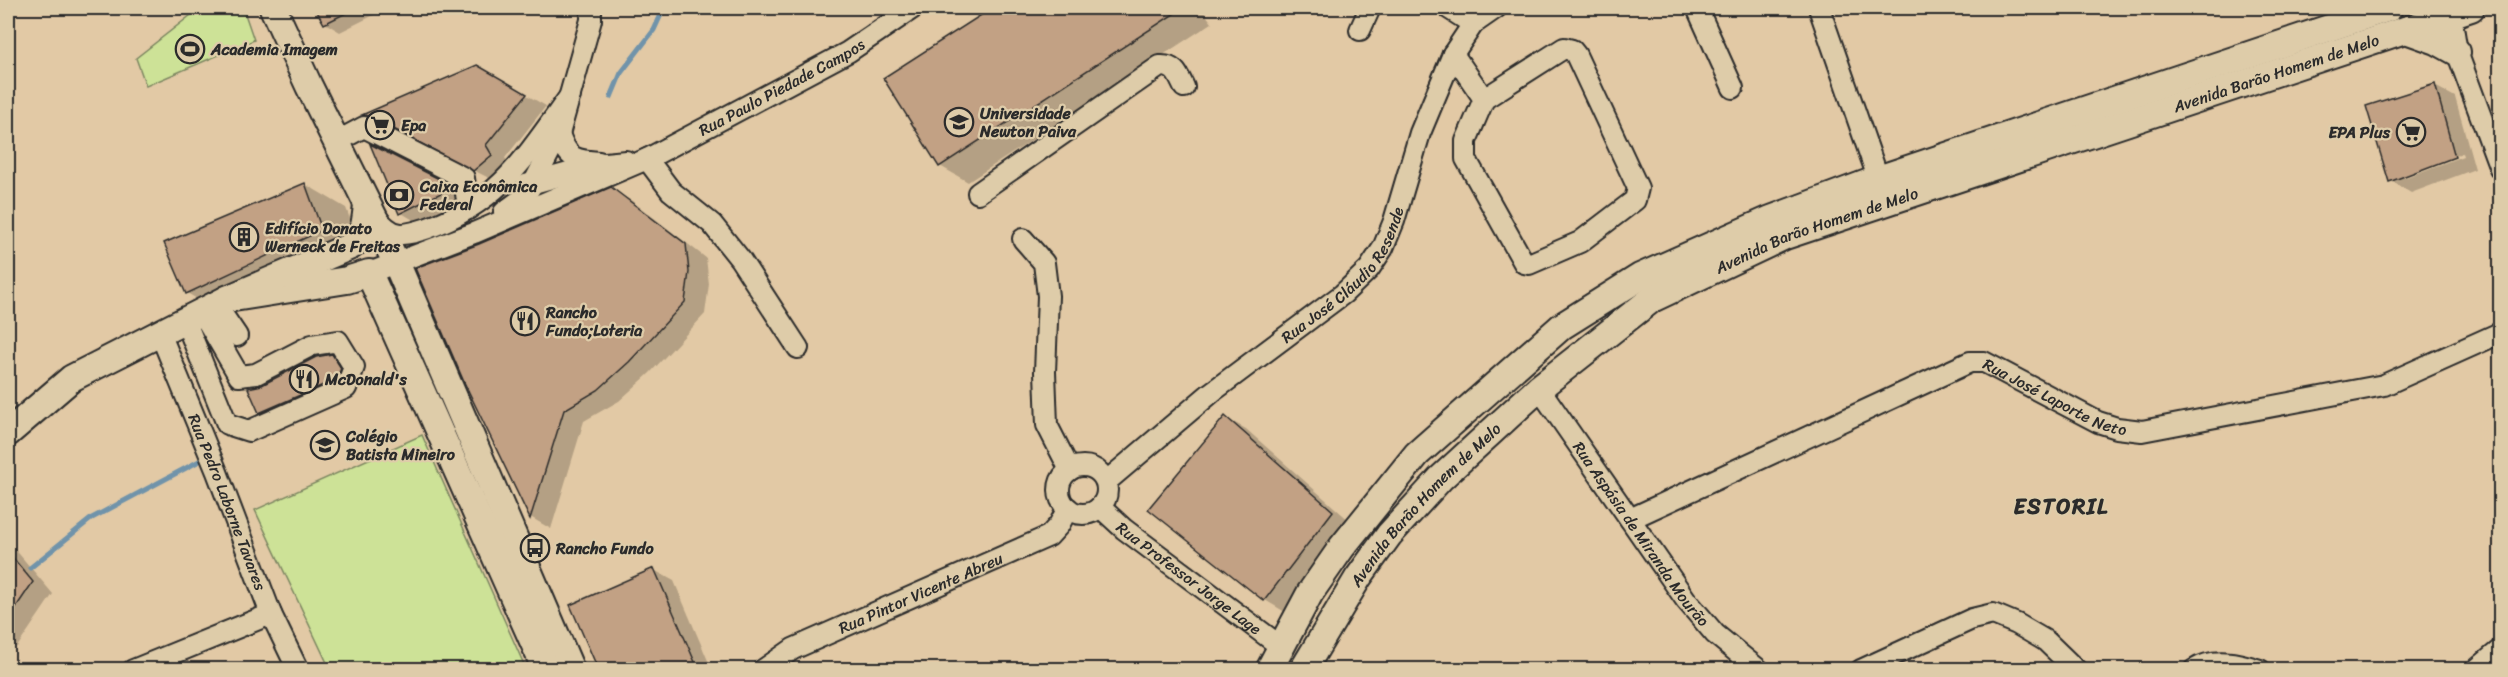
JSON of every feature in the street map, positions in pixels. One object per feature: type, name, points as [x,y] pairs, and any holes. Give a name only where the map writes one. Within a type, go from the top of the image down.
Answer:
[{"type":"main road","points":[[273,8],[396,262],[571,669]]},
{"type":"main road","name":"Avenida Barão Homem de Melo","points":[[1303,669],[1353,586],[1389,535],[1441,478],[1539,388],[1652,299],[1882,190],[2345,15],[2389,8]]},
{"type":"main road","name":"Avenida Barão Homem de Melo","points":[[1269,669],[1281,658],[1310,593],[1336,556],[1417,454],[1562,326],[1640,277],[1771,219],[1882,190],[2406,30],[2457,10]]},
{"type":"main road","points":[[2406,30],[2437,40],[2457,52]]},
{"type":"main road","points":[[8,433],[72,378],[208,309],[351,246],[364,230],[367,205]]},
{"type":"main road","points":[[208,309],[347,280],[369,273],[546,669]]},
{"type":"main road","points":[[1539,388],[1537,371],[1540,349],[1562,326]]},
{"type":"street","points":[[474,233],[524,198],[559,134],[591,20],[591,8]]},
{"type":"street","name":"Rua Paulo Piedade Campos","points":[[369,273],[474,233],[647,159],[848,52],[913,8]]},
{"type":"street","points":[[1360,30],[1370,8]]},
{"type":"street","points":[[1448,8],[1473,24]]},
{"type":"street","name":"Rua José Cláudio Resende","points":[[1107,481],[1212,392],[1343,294],[1369,269],[1383,248],[1394,221],[1420,133],[1454,54],[1473,24],[1496,8]]},
{"type":"street","points":[[1697,8],[1733,88]]},
{"type":"street","points":[[1820,8],[1882,190]]},
{"type":"street","points":[[2457,10],[2457,52],[2500,168]]},
{"type":"street","points":[[1564,48],[1572,50],[1638,188],[1635,200],[1580,242],[1536,263],[1524,263],[1467,159],[1466,141],[1484,99],[1564,48]]},
{"type":"street","points":[[1454,54],[1484,99]]},
{"type":"street","points":[[978,193],[1160,66],[1175,69],[1184,87]]},
{"type":"street","points":[[367,205],[386,230],[406,235],[448,220],[487,198],[523,161],[570,96]]},
{"type":"street","points":[[336,142],[364,127],[464,178],[468,209]]},
{"type":"street","points":[[559,134],[569,155],[576,159],[605,163]]},
{"type":"street","points":[[647,159],[671,191],[712,224],[740,259],[798,348]]},
{"type":"street","name":"Rua Paulo Piedade Campos","points":[[487,198],[534,182],[605,163],[647,159]]},
{"type":"street","points":[[1023,239],[1044,263],[1048,296],[1045,372],[1047,425],[1070,470]]},
{"type":"street","points":[[208,309],[239,376],[256,374],[312,345],[338,341],[354,367],[346,388],[249,431],[227,424],[208,309]]},
{"type":"street","points":[[208,309],[237,336]]},
{"type":"street","name":"Rua Pedro Laborne Tavares","points":[[160,333],[217,472],[271,614],[298,669]]},
{"type":"street","name":"Rua José Laporte Neto","points":[[1630,519],[1970,362],[1984,362],[2098,422],[2117,428],[2142,431],[2384,386],[2500,333]]},
{"type":"street","name":"Rua Aspásia de Miranda Mourão","points":[[1539,388],[1686,600],[1708,626],[1759,669]]},
{"type":"street","points":[[1078,466],[1094,468],[1107,481],[1106,499],[1100,507],[1090,513],[1084,514],[1068,508],[1060,498],[1060,481],[1070,470],[1078,466]]},
{"type":"street","name":"Rua Professor Jorge Lage","points":[[1100,507],[1281,658]]},
{"type":"street","name":"Rua Pintor Vicente Abreu","points":[[763,669],[792,649],[1049,536],[1059,525],[1068,508]]},
{"type":"street","points":[[133,669],[271,614]]},
{"type":"street","points":[[1861,669],[1972,619],[1993,615],[2017,624],[2046,641],[2076,669]]},
{"type":"street","points":[[2476,669],[2500,650]]},
{"type":"street","points":[[2194,669],[2203,664],[2230,662],[2260,669]]},
{"type":"green space","name":"Academia Imagem","points":[[200,8],[243,8],[254,40],[146,86],[136,58]]},
{"type":"green space","points":[[422,435],[526,669],[330,669],[255,510]]},
{"type":"building","points":[[315,8],[356,8],[324,24]]},
{"type":"building","name":"Universidade Newton Paiva","points":[[992,8],[1183,8],[939,167],[883,78]]},
{"type":"building","points":[[477,65],[527,94],[486,145],[492,155],[473,171],[369,116],[362,115]]},
{"type":"building","name":"EPA Plus","points":[[2435,84],[2455,157],[2389,182],[2366,106]]},
{"type":"building","points":[[370,144],[453,186],[453,187],[399,214]]},
{"type":"building","name":"Edifício Donato Werneck de Freitas","points":[[305,183],[322,230],[186,294],[164,243]]},
{"type":"building","points":[[611,187],[686,244],[689,272],[685,302],[629,362],[598,390],[564,410],[530,519],[464,382],[415,268],[479,244]]},
{"type":"building","name":"McDonald's","points":[[332,354],[341,368],[337,379],[259,413],[248,388],[262,385],[316,357]]},
{"type":"building","points":[[1225,416],[1333,511],[1264,601],[1148,509]]},
{"type":"building","points":[[8,552],[33,582],[8,619]]},
{"type":"building","points":[[654,568],[698,669],[598,669],[570,605]]},
{"type":"waterway","points":[[611,97],[621,73],[654,30],[664,8]]},
{"type":"waterway","points":[[30,568],[92,518],[203,459]]},
{"type":"place","name":"Academia Imagem","points":[[190,49]]},
{"type":"place","name":"Universidade Newton Paiva","points":[[959,122]]},
{"type":"place","name":"Epa","points":[[380,125]]},
{"type":"place","name":"EPA Plus","points":[[2411,132]]},
{"type":"place","name":"Caixa Econômica Federal","points":[[399,195]]},
{"type":"place","name":"Edifício Donato Werneck de Freitas","points":[[244,237]]},
{"type":"place","name":"Rancho Fundo;Loteria","points":[[525,321]]},
{"type":"place","name":"McDonald's","points":[[304,379]]},
{"type":"place","name":"Colégio Batista Mineiro","points":[[325,445]]},
{"type":"place","name":"Rancho Fundo","points":[[535,548]]},
{"type":"district","name":"ESTORIL","points":[[2061,506]]}]
